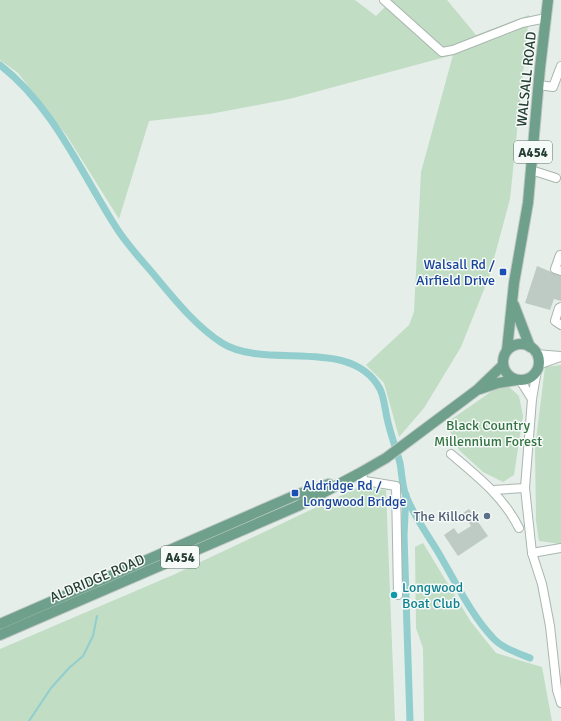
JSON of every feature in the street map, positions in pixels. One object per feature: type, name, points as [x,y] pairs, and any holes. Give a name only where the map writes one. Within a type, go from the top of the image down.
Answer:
[{"type":"main road","name":"WALSALL ROAD","points":[[507,350],[514,283],[528,203],[548,0]]},
{"type":"main road","name":"WALSALL ROAD","points":[[513,303],[533,350]]},
{"type":"main road","points":[[516,345],[523,345],[533,350],[538,367],[531,377],[519,380],[508,375],[503,365],[503,357],[507,350],[516,345]]},
{"type":"main road","name":"ALDRIDGE ROAD","points":[[0,635],[30,616],[296,495],[358,474],[391,454],[477,390],[503,365]]},
{"type":"main road","name":"ALDRIDGE ROAD","points":[[477,390],[498,383],[519,380]]},
{"type":"main road","name":"ALDRIDGE ROAD","points":[[0,624],[30,616]]},
{"type":"street","points":[[384,0],[442,52],[453,50],[522,23],[546,18]]},
{"type":"street","points":[[539,85],[553,87],[561,66]]},
{"type":"street","points":[[531,170],[556,178]]},
{"type":"street","points":[[560,255],[555,269],[561,271]]},
{"type":"street","points":[[561,307],[559,308],[555,321],[561,326]]},
{"type":"street","points":[[533,350],[561,357]]},
{"type":"street","points":[[561,357],[538,367],[532,399],[525,488],[532,554],[542,584],[553,652],[557,690],[561,703]]},
{"type":"street","points":[[519,380],[532,399]]},
{"type":"street","points":[[451,454],[493,490],[506,506],[519,528]]},
{"type":"street","points":[[358,474],[365,481],[396,486],[398,595]]},
{"type":"street","points":[[493,490],[525,488]]},
{"type":"street","points":[[532,554],[561,548]]},
{"type":"green space","points":[[0,0],[355,0],[376,16],[392,0],[447,0],[476,35],[529,15],[510,199],[489,277],[461,347],[424,408],[399,437],[384,383],[366,365],[409,325],[414,312],[421,172],[453,55],[289,99],[210,114],[149,121],[119,219],[67,136],[18,73],[0,60]]},
{"type":"green space","points":[[561,365],[561,544],[539,541],[536,521],[535,448],[545,367]]},
{"type":"green space","name":"Black Country Millennium Forest","points":[[508,386],[519,396],[523,416],[514,475],[503,482],[483,472],[459,450],[446,423],[495,389]]},
{"type":"green space","points":[[359,487],[386,490],[395,721],[0,721],[0,649],[173,575]]},
{"type":"green space","points":[[423,543],[471,622],[496,653],[542,667],[552,721],[424,721],[423,648],[416,628],[415,547]]},
{"type":"building","points":[[537,266],[561,276],[561,301],[554,299],[550,310],[525,303]]},
{"type":"building","points":[[469,509],[488,536],[458,556],[444,535],[454,528],[458,534],[471,526],[463,513]]},
{"type":"waterway","points":[[0,65],[35,99],[50,119],[64,139],[101,203],[126,242],[175,300],[202,328],[222,343],[241,351],[262,354],[329,358],[349,363],[367,373],[380,389],[400,463],[405,492],[417,518],[470,608],[485,629],[501,645],[530,658]]},
{"type":"waterway","points":[[406,495],[404,535],[410,721]]},
{"type":"waterway","points":[[29,721],[51,688],[69,668],[83,656],[93,636],[97,616]]},
{"type":"place","name":"Walsall Rd / Airfield Drive","points":[[503,272]]},
{"type":"place","name":"Aldridge Rd / Longwood Bridge","points":[[295,493]]},
{"type":"place","name":"The Killock","points":[[487,516]]},
{"type":"place","name":"Longwood Boat Club","points":[[394,595]]}]
